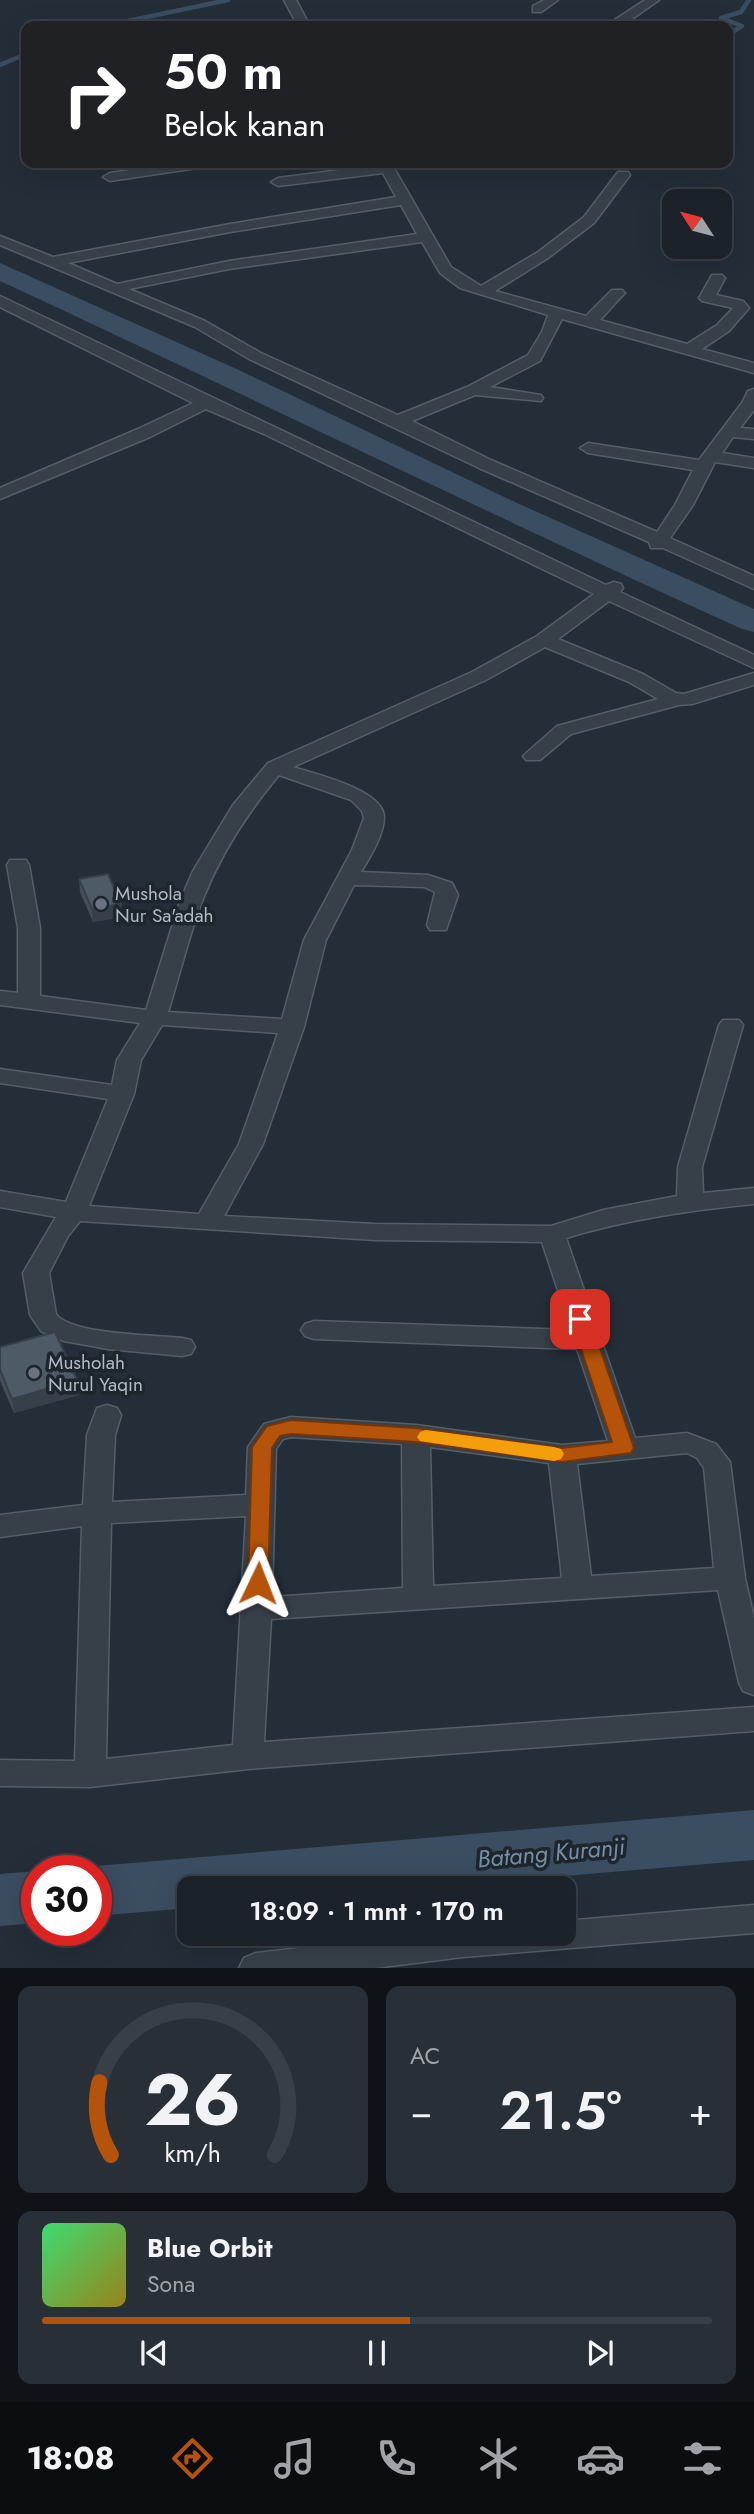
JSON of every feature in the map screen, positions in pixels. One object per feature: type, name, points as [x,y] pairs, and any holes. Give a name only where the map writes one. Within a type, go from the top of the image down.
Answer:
[{"type":"street","points":[[290,0],[301,21]]},
{"type":"street","points":[[537,9],[552,0]]},
{"type":"street","points":[[622,21],[653,0]]},
{"type":"street","points":[[110,177],[170,168]]},
{"type":"street","points":[[278,182],[372,168]]},
{"type":"street","points":[[386,168],[445,270],[465,285],[754,368]]},
{"type":"street","points":[[482,292],[542,255],[589,220],[623,175]]},
{"type":"street","points":[[50,262],[230,228],[406,200]]},
{"type":"street","points":[[118,290],[125,285],[229,265],[425,237]]},
{"type":"street","points":[[0,240],[200,324],[255,356],[485,464],[754,583]]},
{"type":"street","points":[[689,350],[723,328],[741,308],[737,304],[707,299],[717,278]]},
{"type":"street","points":[[589,322],[617,293]]},
{"type":"street","points":[[0,301],[206,403],[270,430],[611,591],[754,662]]},
{"type":"street","points":[[398,421],[473,390],[534,358],[557,313]]},
{"type":"street","points":[[473,390],[535,398]]},
{"type":"street","points":[[658,542],[684,505],[706,461],[753,401]]},
{"type":"street","points":[[0,494],[144,433],[206,403]]},
{"type":"street","points":[[729,432],[754,434]]},
{"type":"street","points":[[588,448],[706,461],[754,463]]},
{"type":"street","points":[[182,1347],[80,1336],[50,1325],[43,1315],[36,1273],[57,1233],[75,1210],[122,1094],[129,1060],[155,1017],[191,901],[204,871],[243,805],[275,767],[479,676],[544,640],[611,591]]},
{"type":"street","points":[[544,640],[636,678],[676,700]]},
{"type":"street","points":[[533,756],[564,730],[676,700],[685,700],[754,678]]},
{"type":"street","points":[[207,1223],[251,1144],[292,1027],[315,940],[372,830],[374,818],[372,809],[358,796],[275,767]]},
{"type":"street","points":[[18,865],[29,928],[29,1002]]},
{"type":"street","points":[[346,878],[433,882],[444,888],[447,895],[438,925]]},
{"type":"street","points":[[0,998],[155,1017],[292,1027]]},
{"type":"street","points":[[690,1202],[690,1167],[731,1025]]},
{"type":"street","points":[[0,1076],[122,1094]]},
{"type":"street","points":[[0,1199],[88,1214],[207,1223],[375,1232],[552,1234],[603,1218],[690,1202],[754,1196]]},
{"type":"street","points":[[552,1234],[624,1448]]},
{"type":"street","points":[[314,1331],[588,1340]]},
{"type":"street","points":[[90,1774],[100,1446],[107,1415]]},
{"type":"street","points":[[248,1756],[257,1609],[262,1447],[274,1431],[291,1427],[416,1435],[562,1455],[687,1443],[713,1455],[718,1468],[730,1578],[754,1683]]},
{"type":"street","points":[[416,1435],[418,1599]]},
{"type":"street","points":[[562,1455],[578,1588]]},
{"type":"street","points":[[0,1526],[99,1512],[184,1505],[260,1505]]},
{"type":"street","points":[[257,1609],[730,1578]]},
{"type":"street","points":[[0,1773],[90,1774],[248,1756],[754,1719]]},
{"type":"street","points":[[256,1968],[463,1944],[754,1919]]},
{"type":"building","points":[[108,874],[121,904],[92,909],[79,879]]},
{"type":"building","name":"Musholah Nurul Yaqin","points":[[55,1332],[77,1380],[12,1399],[0,1370],[0,1347]]},
{"type":"waterway","points":[[128,21],[228,0]]},
{"type":"waterway","points":[[729,21],[721,18],[741,12],[749,0]]},
{"type":"waterway","points":[[733,23],[742,26],[733,32]]},
{"type":"waterway","points":[[0,65],[21,56]]},
{"type":"waterway","points":[[0,271],[230,377],[506,510],[754,622]]},
{"type":"waterway","name":"Batang Kuranji","points":[[112,1890],[754,1835]]},
{"type":"waterway","name":"Batang Kuranji","points":[[0,1900],[21,1898]]},
{"type":"slow traffic","points":[[426,1437],[554,1454]]},
{"type":"place","name":"Mushola Nur Sa'adah","points":[[101,904]]},
{"type":"place","name":"Musholah Nurul Yaqin","points":[[34,1373]]},
{"type":"route","points":[[258,1583],[262,1447],[274,1431],[291,1427],[416,1435],[562,1455],[624,1448],[580,1319]]}]
